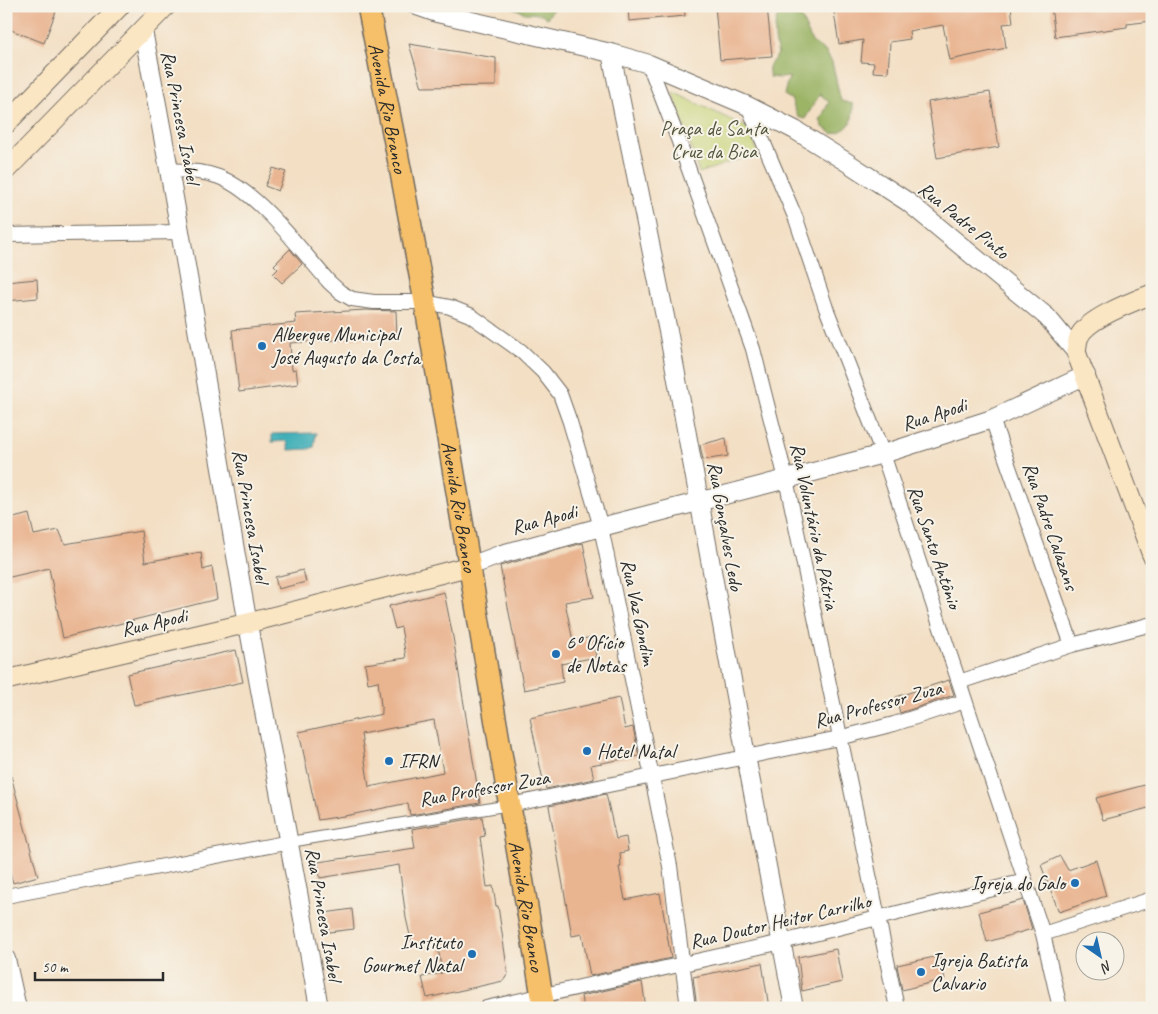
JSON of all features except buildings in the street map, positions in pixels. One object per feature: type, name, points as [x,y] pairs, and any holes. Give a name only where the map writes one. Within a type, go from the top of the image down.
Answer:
[{"type":"main road","points":[[6,124],[120,6]]},
{"type":"main road","points":[[6,170],[166,6]]},
{"type":"main road","name":"Avenida Rio Branco","points":[[368,6],[425,302],[543,1001]]},
{"type":"main road","points":[[1076,352],[1079,335],[1091,323],[1152,294]]},
{"type":"main road","name":"Rua Padre Pinto","points":[[1076,352],[1152,555]]},
{"type":"main road","name":"Rua Apodi","points":[[6,680],[248,623],[470,566]]},
{"type":"street","name":"Rua Padre Pinto","points":[[417,6],[650,64],[748,106],[804,136],[908,202],[1047,317],[1076,352]]},
{"type":"street","name":"Rua Princesa Isabel","points":[[142,31],[170,170],[248,623],[290,842],[319,1008]]},
{"type":"street","name":"Rua Gonçalves Ledo","points":[[611,53],[670,336],[794,1008]]},
{"type":"street","name":"Rua Voluntário da Pátria","points":[[650,64],[752,349],[786,479],[897,1008]]},
{"type":"street","name":"Rua Santo Antônio","points":[[748,106],[796,219],[826,308],[883,454],[1043,934],[1060,1008]]},
{"type":"street","name":"Rua Vaz Gondim","points":[[170,170],[204,173],[234,184],[265,210],[329,282],[340,292],[352,299],[374,302],[425,302],[450,307],[470,315],[522,351],[543,372],[560,394],[601,527],[670,866],[688,1008]]},
{"type":"street","points":[[6,235],[180,232]]},
{"type":"street","name":"Rua Apodi","points":[[470,566],[502,554],[601,527],[883,454],[992,419],[1086,375]]},
{"type":"street","name":"Rua Padre Calazans","points":[[992,419],[1072,645]]},
{"type":"street","points":[[959,682],[1072,645],[1152,624]]},
{"type":"street","name":"Rua Professor Zuza","points":[[6,896],[290,842],[510,805],[839,738],[894,724],[965,701]]},
{"type":"street","name":"Rua Doutor Heitor Carrilho","points":[[486,1008],[543,1001],[682,964],[782,942],[1026,881]]},
{"type":"street","points":[[1043,934],[1152,900]]},
{"type":"street","points":[[6,959],[17,1008]]},
{"type":"green space","points":[[510,6],[553,6],[554,8],[547,18],[542,14],[525,13]]},
{"type":"green space","points":[[793,10],[802,19],[812,42],[825,51],[832,62],[841,101],[853,104],[850,124],[833,134],[823,127],[820,120],[829,102],[820,94],[805,119],[798,117],[791,99],[784,95],[790,77],[770,77],[770,64],[778,54],[775,32],[776,21],[780,11]]},
{"type":"green space","name":"Praça de Santa Cruz da Bica","points":[[673,92],[752,130],[757,153],[699,173]]},
{"type":"water","points":[[316,433],[314,447],[309,449],[289,450],[287,441],[272,442],[272,434]]},
{"type":"place","name":"Albergue Municipal José Augusto da Costa","points":[[262,346]]},
{"type":"place","name":"6º Ofício de Notas","points":[[556,654]]},
{"type":"place","name":"Hotel Natal","points":[[587,751]]},
{"type":"place","name":"IFRN","points":[[389,761]]},
{"type":"place","name":"Igreja do Galo","points":[[1075,883]]},
{"type":"place","name":"Instituto Gourmet Natal","points":[[472,954]]},
{"type":"place","name":"Igreja Batista Calvario","points":[[921,972]]}]
